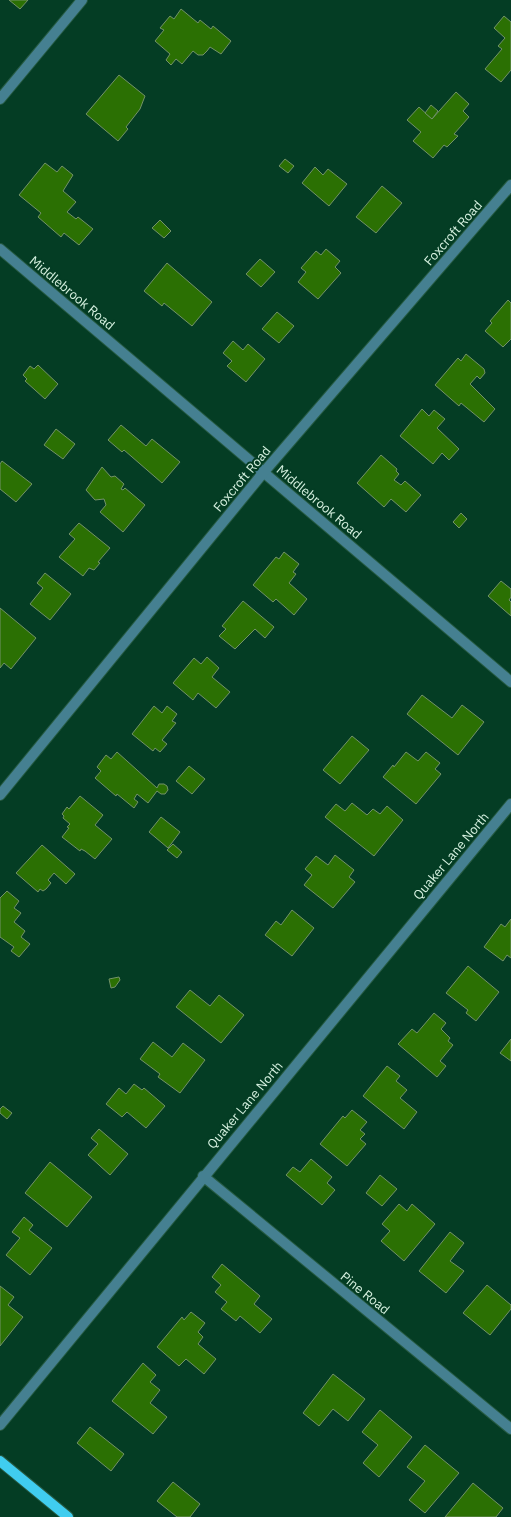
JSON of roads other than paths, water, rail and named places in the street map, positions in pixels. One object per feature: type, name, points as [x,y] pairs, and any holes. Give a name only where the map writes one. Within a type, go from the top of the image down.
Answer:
[{"type":"main road","points":[[0,1461],[68,1517]]},
{"type":"street","points":[[0,99],[82,0]]},
{"type":"street","name":"Foxcroft Road","points":[[0,795],[263,473],[511,185]]},
{"type":"street","name":"Middlebrook Road","points":[[0,249],[511,682]]},
{"type":"street","name":"Quaker Lane North","points":[[0,1425],[203,1176],[511,804]]},
{"type":"street","name":"Pine Road","points":[[203,1176],[511,1429]]}]
